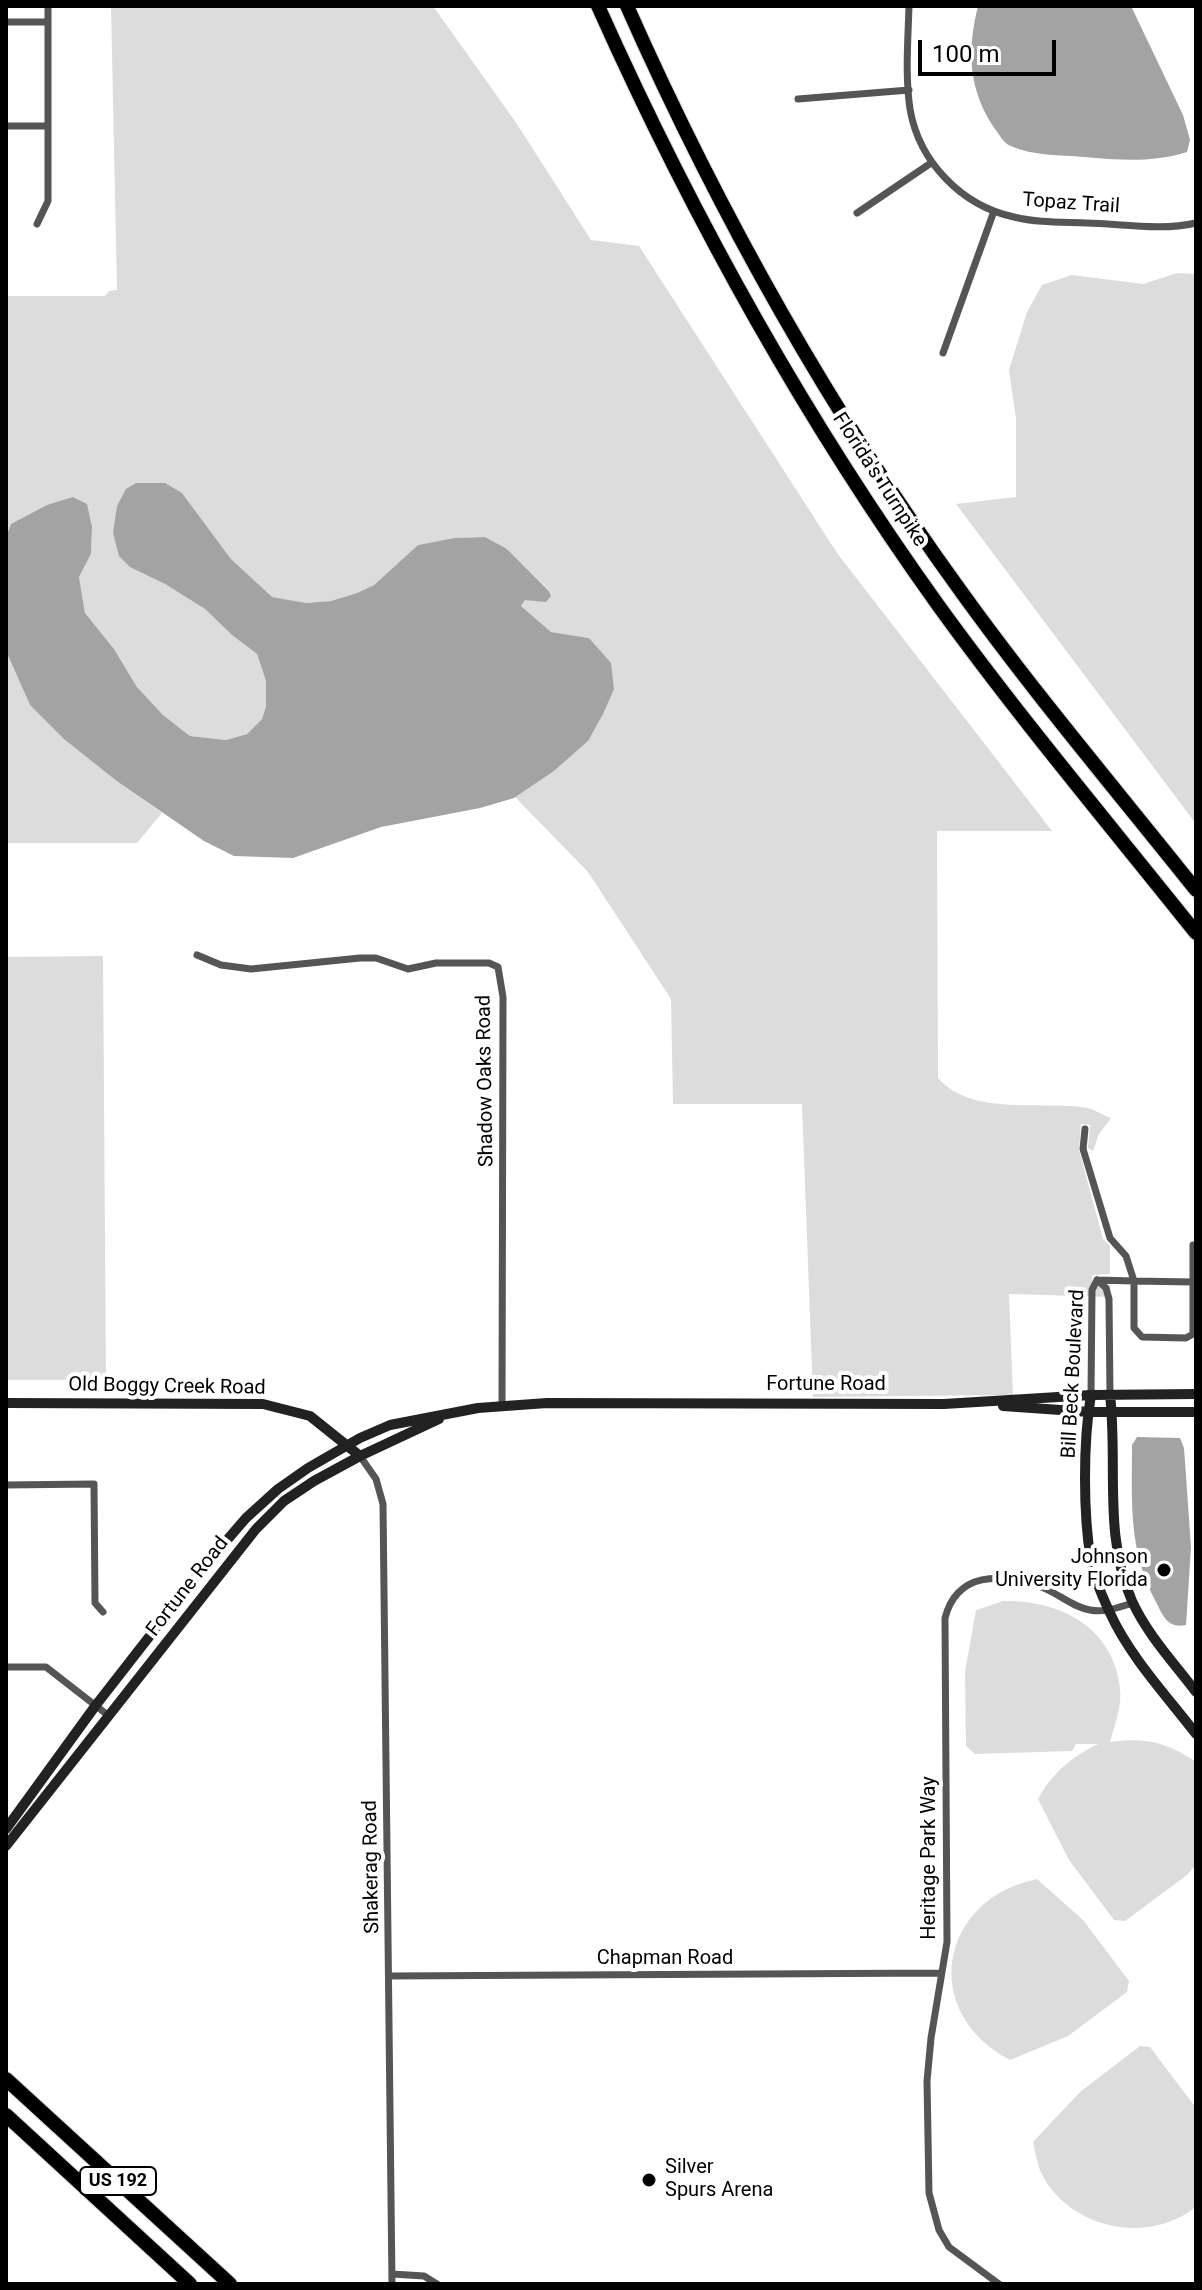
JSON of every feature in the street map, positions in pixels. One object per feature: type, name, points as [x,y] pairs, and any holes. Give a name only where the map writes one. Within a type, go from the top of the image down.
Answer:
[{"type":"highway","name":"Florida's Turnpike","points":[[598,6],[658,135],[730,275],[830,443],[963,638],[1196,933]]},
{"type":"highway","name":"Florida's Turnpike","points":[[627,6],[681,123],[753,263],[852,429],[976,611],[1196,890]]},
{"type":"highway","name":"US 192","points":[[6,2079],[230,2284]]},
{"type":"highway","name":"US 192","points":[[6,2115],[190,2284]]},
{"type":"main road","name":"Fortune Road","points":[[6,1829],[96,1705],[202,1569],[246,1518],[278,1489],[347,1445],[390,1425],[502,1405],[961,1403],[1091,1395],[1196,1394]]},
{"type":"main road","name":"Bill Beck Boulevard","points":[[1091,1395],[1087,1521],[1091,1564],[1109,1610],[1128,1644],[1196,1734]]},
{"type":"main road","name":"Bill Beck Boulevard","points":[[1110,1395],[1118,1563],[1133,1603],[1149,1630],[1196,1692]]},
{"type":"main road","name":"Old Boggy Creek Road","points":[[6,1403],[263,1404],[310,1416],[360,1456]]},
{"type":"main road","name":"Fortune Road","points":[[961,1403],[1089,1412],[1196,1412]]},
{"type":"main road","name":"Fortune Road","points":[[6,1846],[256,1529],[284,1501],[360,1456],[451,1414]]},
{"type":"street","points":[[37,224],[48,201],[48,6]]},
{"type":"street","name":"Topaz Trail","points":[[909,6],[909,90],[915,129],[931,163],[962,192],[994,211],[1044,222],[1196,223]]},
{"type":"street","points":[[6,22],[48,22]]},
{"type":"street","points":[[798,99],[909,90]]},
{"type":"street","points":[[6,126],[48,126]]},
{"type":"street","points":[[857,213],[931,163]]},
{"type":"street","points":[[943,353],[994,211]]},
{"type":"street","name":"Shadow Oaks Road","points":[[197,955],[221,965],[251,969],[360,958],[376,958],[408,969],[436,963],[489,963],[498,967],[503,997],[502,1405]]},
{"type":"street","points":[[1085,1129],[1083,1149],[1110,1238],[1126,1256],[1134,1281],[1134,1328],[1142,1337],[1186,1338],[1193,1334],[1193,1245]]},
{"type":"street","points":[[1097,1280],[1193,1282]]},
{"type":"street","name":"Bill Beck Boulevard","points":[[1091,1395],[1092,1290],[1097,1280],[1106,1288],[1109,1299],[1110,1395]]},
{"type":"street","name":"Shakerag Road","points":[[360,1456],[376,1479],[383,1504],[392,2284]]},
{"type":"street","points":[[6,1485],[94,1484],[95,1603],[103,1612]]},
{"type":"street","name":"Heritage Park Way","points":[[999,2284],[949,2247],[932,2211],[929,2193],[927,2081],[947,1942],[945,1618],[950,1601],[963,1588],[982,1579],[1003,1579],[1040,1586],[1087,1610],[1109,1610],[1133,1603]]},
{"type":"street","points":[[6,1667],[46,1667],[109,1716]]},
{"type":"street","name":"Chapman Road","points":[[389,1976],[941,1973]]},
{"type":"street","points":[[392,2274],[424,2276],[437,2284]]},
{"type":"shaded area","points":[[111,6],[433,6],[517,124],[591,240],[639,246],[837,553],[1052,831],[937,831],[938,1078],[952,1090],[988,1103],[1088,1108],[1111,1118],[1099,1134],[1093,1151],[1088,1148],[1090,1125],[1081,1124],[1079,1150],[1103,1239],[1110,1246],[1110,1274],[1092,1275],[1092,1285],[1110,1285],[1110,1297],[1009,1294],[1013,1395],[813,1397],[802,1104],[673,1104],[671,999],[588,872],[515,797],[554,771],[588,741],[590,638],[551,632],[521,606],[525,600],[551,596],[549,590],[507,549],[484,537],[454,538],[418,545],[374,585],[357,593],[331,601],[306,603],[271,597],[231,559],[182,493],[131,567],[205,609],[257,654],[266,681],[266,706],[262,719],[247,734],[226,740],[190,736],[163,715],[137,687],[114,649],[85,613],[79,577],[91,554],[92,527],[11,524],[6,537],[6,296],[105,296],[109,291],[117,290]]},
{"type":"shaded area","points":[[978,6],[1131,6],[1183,115],[1190,140],[1187,152],[1161,158],[1123,160],[1038,153],[1008,145],[986,114],[975,85],[971,54]]},
{"type":"shaded area","points":[[1177,273],[1196,274],[1196,824],[956,504],[1016,497],[1016,419],[1009,370],[1027,312],[1042,285],[1072,275],[1143,284]]},
{"type":"shaded area","points":[[136,483],[165,483],[182,493],[231,559],[272,597],[306,603],[331,601],[374,585],[418,545],[454,538],[485,537],[507,549],[549,591],[551,596],[546,602],[525,600],[521,606],[551,632],[589,638],[611,663],[614,689],[603,714],[588,741],[554,771],[514,798],[480,808],[381,827],[293,858],[234,856],[204,841],[118,782],[64,739],[30,705],[6,651],[6,537],[11,524],[47,505],[73,497],[87,504],[92,527],[91,554],[79,577],[85,613],[114,649],[137,687],[163,715],[190,736],[226,740],[247,734],[262,719],[266,706],[266,681],[257,654],[205,609],[130,567],[119,556],[113,533],[117,506],[126,489]]},
{"type":"shaded area","points":[[6,651],[30,705],[118,782],[162,813],[137,843],[6,843]]},
{"type":"shaded area","points":[[103,956],[106,1380],[6,1380],[6,957]]},
{"type":"shaded area","name":"Johnson University Florida","points":[[1137,1437],[1180,1438],[1184,1448],[1191,1547],[1186,1625],[1170,1623],[1164,1616],[1140,1564],[1132,1506],[1132,1445]]},
{"type":"shaded area","points":[[1003,1601],[1044,1605],[1063,1612],[1095,1633],[1107,1648],[1120,1688],[1118,1715],[1110,1742],[1133,1740],[1155,1743],[1196,1762],[1196,1865],[1125,1921],[1114,1920],[1069,1860],[1038,1799],[1064,1766],[1098,1744],[1076,1744],[1072,1751],[975,1754],[966,1746],[965,1672],[976,1610]]},
{"type":"shaded area","points":[[1037,1879],[1083,1920],[1129,1981],[1127,1992],[1068,2036],[1010,2060],[981,2039],[962,2014],[953,1987],[953,1959],[961,1932],[979,1909],[1004,1891]]},
{"type":"shaded area","points":[[1140,2046],[1150,2047],[1196,2108],[1196,2207],[1178,2218],[1138,2228],[1096,2221],[1077,2212],[1061,2199],[1041,2174],[1033,2142],[1080,2092]]},
{"type":"place","name":"Johnson University Florida","points":[[1164,1570]]},
{"type":"place","name":"Silver Spurs Arena","points":[[649,2180]]}]
